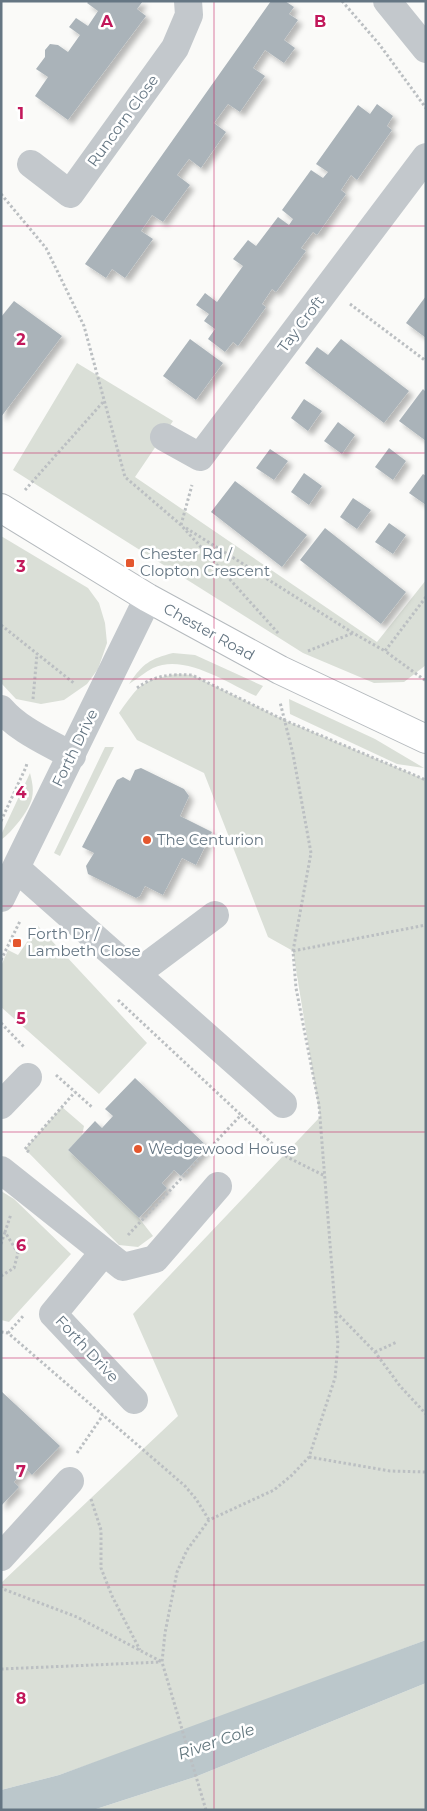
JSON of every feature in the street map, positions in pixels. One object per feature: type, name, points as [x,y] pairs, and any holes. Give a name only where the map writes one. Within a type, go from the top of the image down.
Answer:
[{"type":"main road","name":"Chester Road","points":[[4,509],[148,598],[280,670],[425,738]]},
{"type":"street","name":"Runcorn Close","points":[[31,164],[70,194],[175,48],[188,14],[188,1]]},
{"type":"street","points":[[387,1],[426,49]]},
{"type":"street","name":"Tay Croft","points":[[200,457],[426,156]]},
{"type":"street","points":[[164,437],[200,457]]},
{"type":"street","name":"Forth Drive","points":[[1,898],[148,598]]},
{"type":"street","points":[[1,709],[8,717],[29,731],[72,756]]},
{"type":"street","points":[[16,868],[283,1104]]},
{"type":"street","points":[[136,974],[215,915]]},
{"type":"street","points":[[1,1105],[28,1077]]},
{"type":"street","points":[[1,1170],[123,1267],[156,1259],[218,1186]]},
{"type":"street","name":"Forth Drive","points":[[104,1252],[53,1314],[134,1400]]},
{"type":"street","points":[[1,1556],[70,1482]]},
{"type":"path","points":[[342,1],[379,44],[426,108]]},
{"type":"path","points":[[1,194],[46,248],[84,326],[125,477],[181,525],[286,643],[280,670]]},
{"type":"path","points":[[327,287],[426,361]]},
{"type":"path","points":[[4,509],[104,401]]},
{"type":"path","points":[[181,525],[200,457]]},
{"type":"path","points":[[181,525],[353,633],[386,651],[426,681]]},
{"type":"path","points":[[386,651],[426,596]]},
{"type":"path","points":[[303,653],[353,633]]},
{"type":"path","points":[[206,1810],[162,1662],[165,1634],[177,1572],[186,1550],[209,1520],[274,1490],[309,1457],[335,1378],[338,1344],[319,1104],[296,988],[293,951],[311,853],[293,754],[284,720],[426,780]]},
{"type":"path","points":[[293,951],[426,925]]},
{"type":"path","points":[[114,996],[241,1115]]},
{"type":"path","points":[[32,1156],[26,1149],[75,1092]]},
{"type":"path","points":[[1,1244],[12,1213]]},
{"type":"path","points":[[1,1276],[14,1268],[18,1253],[5,1232]]},
{"type":"path","points":[[336,1312],[375,1352],[400,1386],[426,1414]]},
{"type":"path","points":[[1,1332],[8,1333],[185,1486],[209,1520]]},
{"type":"path","points":[[375,1352],[397,1342]]},
{"type":"path","points":[[309,1457],[390,1471],[426,1472]]},
{"type":"path","points":[[70,1482],[91,1498],[101,1530],[101,1568],[112,1596],[140,1650]]},
{"type":"path","points":[[1,1586],[3,1589],[77,1617],[162,1662]]},
{"type":"path","points":[[1,1669],[162,1662]]},
{"type":"shaded area","points":[[77,363],[173,421],[135,477],[377,642],[426,580],[426,665],[404,682],[374,683],[303,653],[13,470]]},
{"type":"shaded area","points":[[1,536],[88,588],[99,603],[105,623],[107,643],[98,669],[87,684],[64,700],[41,704],[16,699],[1,683]]},
{"type":"shaded area","points":[[173,653],[195,655],[263,686],[256,696],[206,671],[178,664],[165,664],[153,668],[129,684],[148,663],[158,657]]},
{"type":"shaded area","points":[[176,674],[192,675],[284,720],[426,780],[426,1640],[200,1725],[59,1775],[1,1790],[1,1583],[178,1416],[133,1314],[320,1117],[293,951],[268,937],[204,773],[137,740],[119,713],[142,685],[155,679]]},
{"type":"shaded area","points":[[289,699],[375,739],[424,768],[397,764],[290,714]]},
{"type":"shaded area","points":[[105,747],[114,747],[60,856],[54,853]]},
{"type":"shaded area","points":[[30,773],[33,791],[30,803],[19,821],[1,840],[1,835]]},
{"type":"shaded area","points":[[38,926],[147,1043],[99,1094],[1,1007],[1,966],[8,950],[18,955]]},
{"type":"shaded area","points":[[62,1107],[84,1126],[82,1136],[68,1150],[139,1218],[153,1236],[138,1247],[119,1245],[25,1149]]},
{"type":"shaded area","points":[[1,1191],[14,1199],[71,1254],[9,1322],[1,1320]]},
{"type":"shaded area","points":[[426,1683],[426,1810],[93,1810],[195,1777]]},
{"type":"water","name":"River Cole","points":[[426,1640],[426,1683],[195,1777],[93,1810],[1,1810],[1,1790],[59,1775]]},
{"type":"building","points":[[89,1],[143,1],[137,9],[146,16],[68,120],[35,96],[48,77],[36,69],[45,57],[45,50],[50,44],[58,45],[68,52],[80,35],[69,27],[76,18],[88,26],[98,11],[87,3]]},
{"type":"building","points":[[271,1],[285,1],[294,7],[289,14],[298,20],[284,40],[295,48],[284,63],[265,50],[253,68],[265,76],[240,112],[228,104],[214,123],[226,132],[201,168],[189,159],[177,175],[190,185],[163,222],[152,215],[141,231],[153,239],[125,278],[112,269],[106,278],[85,264]]},
{"type":"building","points":[[377,104],[393,116],[387,126],[392,130],[357,180],[351,175],[341,190],[346,194],[317,235],[313,232],[301,248],[306,251],[276,292],[272,289],[262,304],[266,307],[238,346],[233,342],[225,352],[208,339],[215,329],[204,321],[209,314],[196,305],[205,293],[217,302],[243,266],[233,259],[248,240],[256,246],[278,217],[289,225],[293,219],[282,210],[311,170],[323,178],[328,172],[316,164],[358,105],[370,114]]},
{"type":"building","points":[[426,296],[426,338],[406,323]]},
{"type":"building","points":[[14,301],[62,336],[1,417],[1,317]]},
{"type":"building","points":[[190,339],[223,363],[196,400],[163,376]]},
{"type":"building","points":[[341,339],[409,391],[384,423],[305,363],[317,347],[328,355]]},
{"type":"building","points":[[423,389],[426,392],[426,441],[399,421]]},
{"type":"building","points":[[304,399],[322,411],[308,431],[291,418]]},
{"type":"building","points":[[338,422],[355,435],[342,454],[324,441]]},
{"type":"building","points":[[389,448],[406,461],[393,480],[375,467]]},
{"type":"building","points":[[270,449],[288,461],[274,480],[256,468]]},
{"type":"building","points":[[304,473],[322,486],[309,505],[291,492]]},
{"type":"building","points":[[423,474],[426,476],[426,505],[409,493]]},
{"type":"building","points":[[235,481],[307,535],[282,567],[211,512]]},
{"type":"building","points":[[353,498],[371,510],[357,529],[340,517]]},
{"type":"building","points":[[389,523],[406,535],[393,554],[375,542]]},
{"type":"building","points":[[325,528],[406,592],[381,624],[300,560]]},
{"type":"building","name":"The Centurion","points":[[141,768],[184,789],[189,796],[180,816],[212,832],[196,865],[182,858],[163,895],[145,886],[140,896],[136,898],[88,874],[86,866],[94,853],[82,847],[117,780],[123,777],[130,781],[135,770]]},
{"type":"building","name":"Wedgewood House","points":[[135,1078],[208,1147],[181,1176],[174,1170],[162,1183],[167,1188],[139,1218],[68,1150],[95,1121],[102,1128],[113,1116],[105,1109]]},
{"type":"building","points":[[1,1391],[60,1446],[32,1475],[26,1469],[14,1482],[19,1487],[1,1506]]},
{"type":"place","name":"Chester Rd / Clopton Crescent","points":[[130,563]]},
{"type":"place","name":"The Centurion","points":[[147,840]]},
{"type":"place","name":"Forth Dr / Lambeth Close","points":[[17,943]]},
{"type":"place","name":"Wedgewood House","points":[[138,1149]]}]
